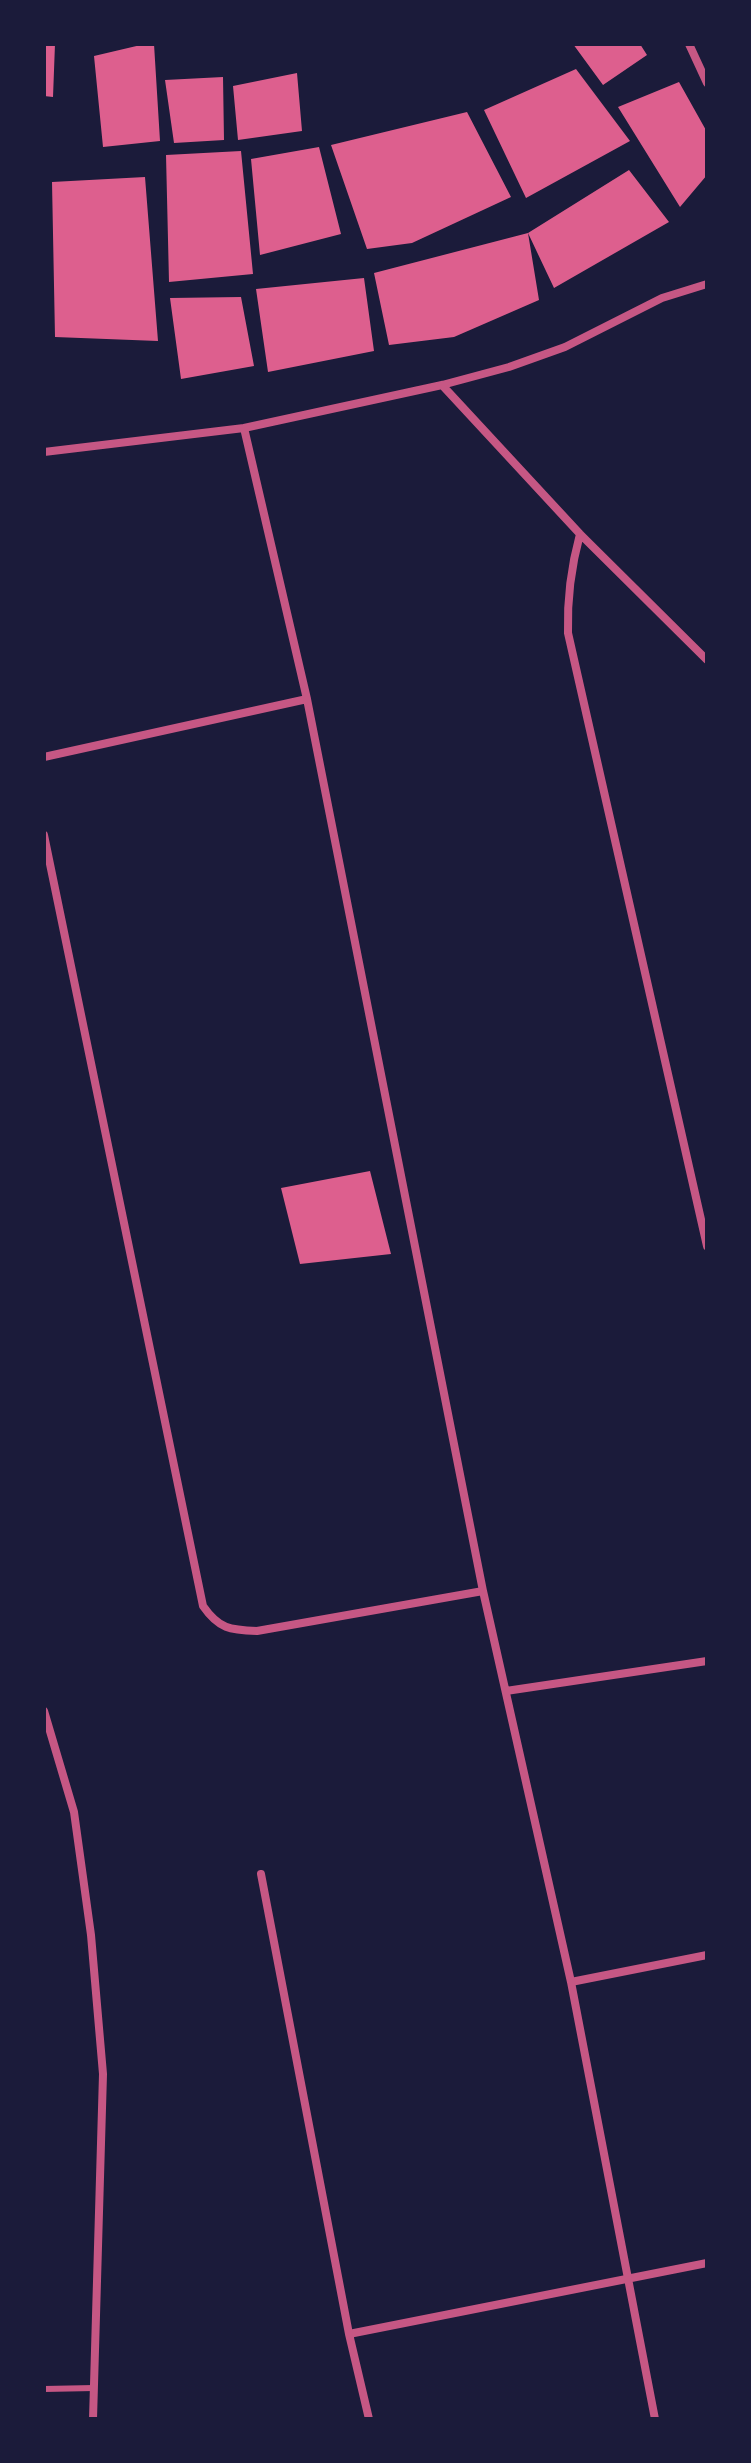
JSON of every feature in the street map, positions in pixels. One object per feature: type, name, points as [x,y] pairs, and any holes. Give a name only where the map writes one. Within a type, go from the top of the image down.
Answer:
[{"type":"street","points":[[689,44],[707,83]]},
{"type":"street","points":[[44,452],[244,428],[442,385],[509,367],[565,347],[662,298],[707,284]]},
{"type":"street","points":[[442,385],[580,534],[707,660]]},
{"type":"street","points":[[244,428],[307,699],[483,1591],[571,1982],[655,2419]]},
{"type":"street","points":[[580,534],[567,600],[568,633],[707,1246]]},
{"type":"street","points":[[44,757],[307,699]]},
{"type":"street","points":[[44,835],[203,1606],[214,1622],[233,1630],[257,1631],[483,1591]]},
{"type":"street","points":[[506,1691],[707,1661]]},
{"type":"street","points":[[44,1711],[74,1812],[91,1935],[103,2074],[93,2419]]},
{"type":"street","points":[[261,1874],[349,2334],[369,2419]]},
{"type":"street","points":[[571,1982],[707,1955]]},
{"type":"street","points":[[349,2334],[707,2263]]},
{"type":"lane","points":[[44,2389],[94,2388]]},
{"type":"building","points":[[44,44],[55,44],[53,97],[44,96]]},
{"type":"building","points":[[154,44],[160,141],[103,147],[94,56]]},
{"type":"building","points":[[573,44],[640,44],[647,55],[603,85]]},
{"type":"building","points":[[576,69],[630,141],[526,198],[484,110]]},
{"type":"building","points":[[297,73],[302,131],[238,140],[233,86]]},
{"type":"building","points":[[223,77],[224,140],[174,143],[165,80]]},
{"type":"building","points":[[679,82],[707,132],[707,175],[680,207],[618,107]]},
{"type":"building","points":[[467,112],[511,197],[412,243],[367,249],[331,145]]},
{"type":"building","points":[[319,147],[341,234],[260,255],[251,159]]},
{"type":"building","points":[[241,151],[253,274],[169,282],[166,155]]},
{"type":"building","points":[[629,170],[669,222],[554,288],[528,233]]},
{"type":"building","points":[[145,177],[158,341],[55,337],[52,182]]},
{"type":"building","points":[[528,233],[539,300],[454,337],[389,345],[374,273]]},
{"type":"building","points":[[364,278],[374,351],[268,372],[256,289]]},
{"type":"building","points":[[241,297],[254,366],[181,379],[170,298]]},
{"type":"building","points":[[370,1171],[391,1254],[300,1264],[281,1188]]}]
